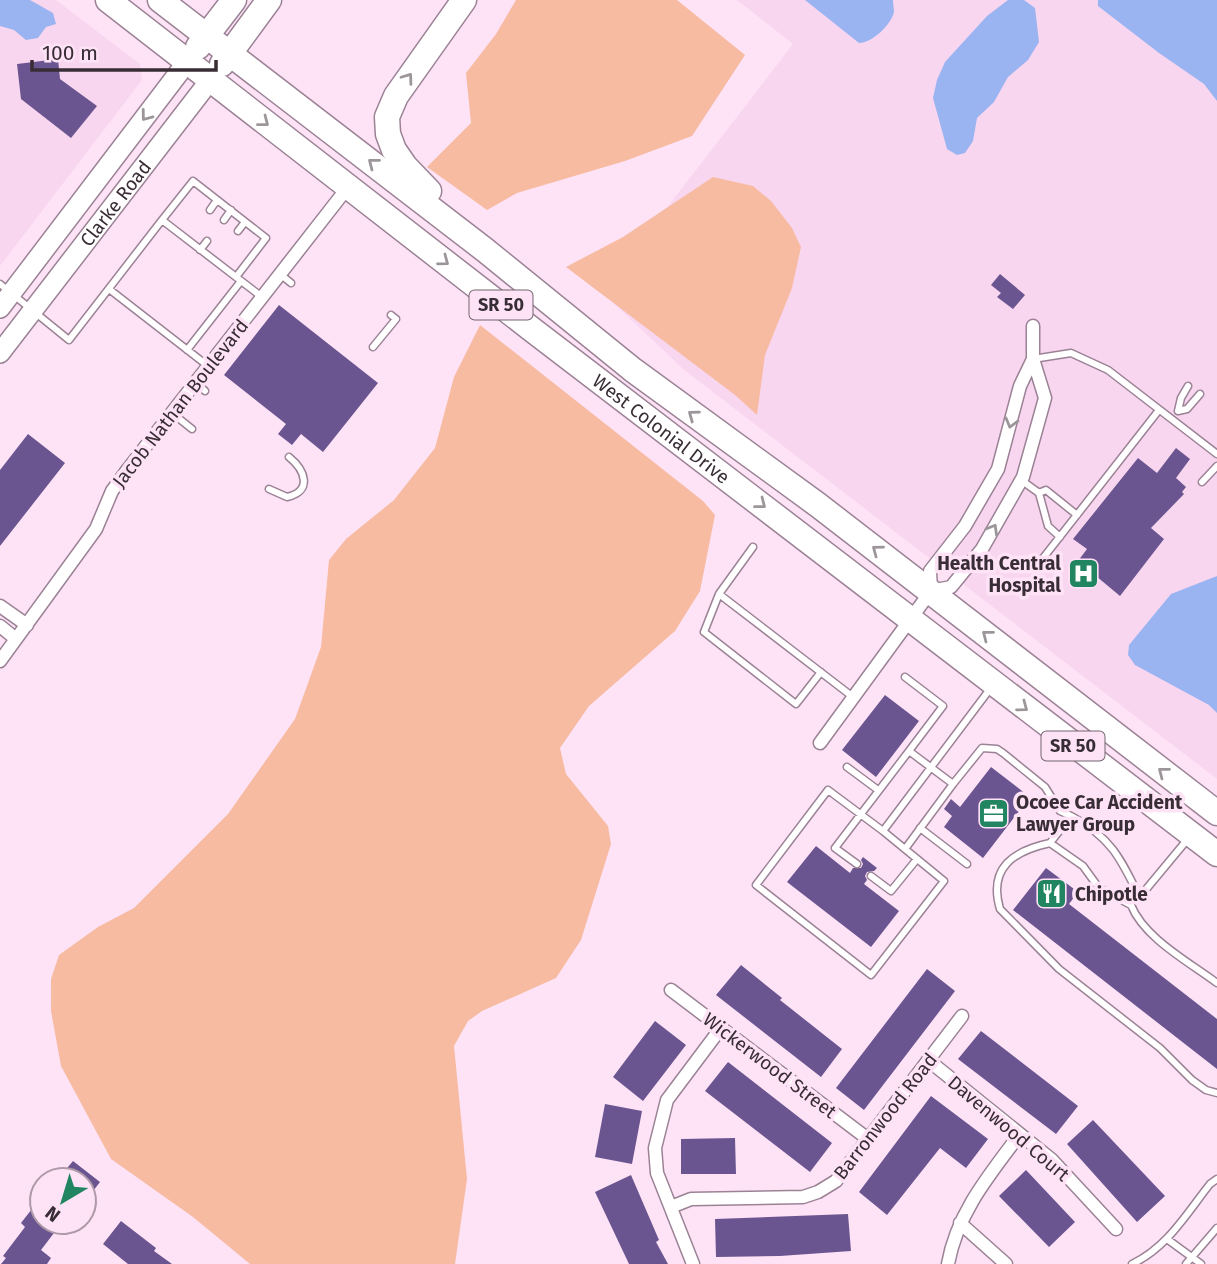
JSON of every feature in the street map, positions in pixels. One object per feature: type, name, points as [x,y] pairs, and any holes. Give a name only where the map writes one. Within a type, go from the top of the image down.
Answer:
[{"type":"highway","name":"West Colonial Drive","points":[[108,0],[993,685],[1217,854]]},
{"type":"highway","name":"West Colonial Drive","points":[[160,0],[485,250],[650,383],[778,475],[1217,813]]},
{"type":"highway","name":"Clarke Road","points":[[187,62],[234,0]]},
{"type":"highway","name":"Clarke Road","points":[[211,79],[269,0]]},
{"type":"highway","points":[[464,0],[396,96],[388,109],[387,125],[390,142],[399,158],[485,250]]},
{"type":"street","name":"Clarke Road","points":[[4,295],[187,62]]},
{"type":"street","name":"Clarke Road","points":[[0,353],[211,79]]},
{"type":"street","name":"Jacob Nathan Boulevard","points":[[0,661],[96,529],[112,491],[172,413],[201,386],[208,366],[348,187]]},
{"type":"street","points":[[820,743],[931,592],[951,587],[974,558],[1021,480],[1045,398],[1033,359],[1033,326]]},
{"type":"street","points":[[931,592],[930,571],[965,526],[998,469],[1020,386],[1033,359]]},
{"type":"street","points":[[0,606],[27,625]]},
{"type":"street","points":[[0,626],[16,639]]},
{"type":"street","name":"Wickerwood Street","points":[[671,990],[868,1139]]},
{"type":"street","name":"Barronwood Road","points":[[671,1207],[691,1199],[803,1197],[836,1181],[962,1016]]},
{"type":"street","points":[[693,1264],[657,1173],[655,1148],[667,1100],[721,1028]]},
{"type":"street","name":"Davenwood Court","points":[[928,1060],[1052,1160],[1116,1229]]},
{"type":"street","points":[[948,1264],[960,1223],[975,1194],[1020,1134]]},
{"type":"street","points":[[960,1223],[1006,1264]]},
{"type":"lane","points":[[4,295],[69,340],[193,181],[266,238],[187,350]]},
{"type":"lane","points":[[210,210],[217,200]]},
{"type":"lane","points":[[224,220],[231,210]]},
{"type":"lane","points":[[162,220],[262,297]]},
{"type":"lane","points":[[238,231],[245,222]]},
{"type":"lane","points":[[187,240],[193,232]]},
{"type":"lane","points":[[200,250],[207,241]]},
{"type":"lane","points":[[215,261],[221,253]]},
{"type":"lane","points":[[280,274],[291,283]]},
{"type":"lane","points":[[109,289],[208,366]]},
{"type":"lane","points":[[373,347],[396,319],[391,315]]},
{"type":"lane","points":[[1033,359],[1071,353],[1108,370],[1217,454]]},
{"type":"lane","points":[[1178,411],[1188,386]]},
{"type":"lane","points":[[1170,418],[1178,411],[1187,410],[1199,394]]},
{"type":"lane","points":[[1040,562],[1159,410]]},
{"type":"lane","points":[[172,413],[192,429]]},
{"type":"lane","points":[[269,489],[287,497],[299,492],[304,479],[303,471],[289,457]]},
{"type":"lane","points":[[1202,482],[1217,466]]},
{"type":"lane","points":[[1021,480],[1040,493],[1048,526],[1060,537]]},
{"type":"lane","points":[[1040,493],[1046,490],[1077,515]]},
{"type":"lane","points":[[753,547],[719,594],[704,632],[796,704],[821,672]]},
{"type":"lane","points":[[719,594],[853,697]]},
{"type":"lane","points":[[857,864],[835,848],[943,706],[905,677]]},
{"type":"lane","points":[[883,831],[993,685]]},
{"type":"lane","points":[[905,849],[982,748],[997,749],[1045,787],[1059,811],[1087,824],[1112,846],[1140,898]]},
{"type":"lane","points":[[909,751],[953,784]]},
{"type":"lane","points":[[847,767],[878,790]]},
{"type":"lane","points":[[828,790],[860,814],[944,881],[872,975],[756,885],[828,790]]},
{"type":"lane","points":[[1071,816],[1050,843],[1022,851],[1006,863],[998,880],[997,900],[1000,909],[1059,969],[1160,1048],[1192,1080],[1206,1090],[1217,1093]]},
{"type":"lane","points":[[920,828],[967,864]]},
{"type":"lane","points":[[1131,905],[1140,898],[1191,835]]},
{"type":"lane","points":[[1050,843],[1083,866],[1099,888],[1131,905],[1136,918],[1150,933],[1217,983]]},
{"type":"lane","points":[[871,876],[891,891],[917,859]]},
{"type":"lane","points":[[1132,1264],[1150,1256],[1167,1239],[1210,1184],[1217,1179]]},
{"type":"lane","points":[[1186,1264],[1217,1228]]},
{"type":"lane","points":[[1167,1239],[1201,1264]]},
{"type":"shaded area","points":[[0,0],[56,0],[140,64],[142,80],[0,266]]},
{"type":"shaded area","points":[[516,0],[677,0],[745,55],[692,136],[625,161],[517,193],[487,210],[427,167],[471,123],[466,73],[496,34]]},
{"type":"shaded area","name":"Health Central Hospital","points":[[737,0],[1217,0],[1217,779],[683,369],[602,292],[793,44]]},
{"type":"shaded area","points":[[713,177],[753,186],[771,201],[792,228],[801,247],[792,288],[765,355],[757,415],[735,395],[566,267],[623,237]]},
{"type":"shaded area","points":[[480,325],[703,501],[715,515],[700,591],[675,631],[589,706],[560,748],[566,774],[608,826],[611,844],[581,940],[556,978],[482,1011],[468,1021],[454,1046],[467,1179],[455,1264],[250,1264],[193,1217],[111,1159],[61,1066],[51,1011],[51,979],[59,955],[98,927],[134,908],[228,814],[295,719],[321,647],[329,560],[346,539],[394,500],[435,448],[454,377]]},
{"type":"water","points":[[0,0],[30,0],[53,13],[56,24],[46,27],[38,38],[26,40],[14,30],[0,26]]},
{"type":"water","points":[[805,0],[893,0],[894,12],[880,32],[870,40],[859,43]]},
{"type":"water","points":[[1008,0],[1024,0],[1035,8],[1039,42],[1028,60],[1008,77],[994,102],[977,118],[973,141],[965,153],[957,155],[947,149],[933,98],[937,80],[945,62],[987,16]]},
{"type":"water","points":[[1098,0],[1217,0],[1217,101],[1204,84],[1098,6]]},
{"type":"water","points":[[1217,576],[1217,713],[1209,705],[1135,665],[1128,655],[1129,645],[1171,594]]},
{"type":"building","points":[[58,59],[60,79],[97,106],[71,138],[21,99],[17,64]]},
{"type":"building","points":[[1000,274],[1025,295],[1013,309],[997,297],[1001,293],[991,285]]},
{"type":"building","points":[[279,305],[378,383],[323,452],[301,434],[292,445],[278,434],[286,424],[224,375]]},
{"type":"building","points":[[28,434],[65,463],[0,546],[0,470]]},
{"type":"building","points":[[1176,448],[1190,459],[1176,478],[1186,487],[1182,492],[1184,494],[1151,528],[1164,539],[1120,596],[1078,561],[1087,549],[1073,539],[1138,458],[1157,473]]},
{"type":"building","points":[[885,695],[919,721],[876,777],[842,750]]},
{"type":"building","points":[[991,767],[1030,797],[983,858],[944,827],[952,816],[944,809],[951,799],[960,807]]},
{"type":"building","points":[[816,846],[850,873],[853,868],[861,868],[863,857],[877,868],[867,872],[864,884],[899,911],[871,947],[787,882]]},
{"type":"building","points":[[1046,868],[1078,892],[1069,904],[1217,1019],[1217,1069],[1013,910]]},
{"type":"building","points":[[741,965],[842,1049],[821,1077],[716,995]]},
{"type":"building","points":[[927,969],[955,991],[864,1110],[836,1088]]},
{"type":"building","points":[[655,1021],[686,1045],[643,1101],[613,1077]]},
{"type":"building","points":[[981,1031],[1078,1106],[1056,1134],[958,1059]]},
{"type":"building","points":[[728,1062],[832,1143],[810,1172],[705,1091]]},
{"type":"building","points":[[931,1096],[988,1139],[966,1168],[940,1148],[887,1215],[859,1192]]},
{"type":"building","points":[[605,1104],[642,1111],[632,1164],[595,1157]]},
{"type":"building","points":[[1093,1120],[1165,1196],[1137,1222],[1067,1144]]},
{"type":"building","points":[[735,1138],[736,1174],[681,1174],[681,1139]]},
{"type":"building","points":[[1026,1170],[1075,1222],[1049,1247],[999,1196]]},
{"type":"building","points":[[631,1175],[659,1240],[656,1242],[668,1264],[629,1264],[595,1192]]},
{"type":"building","points":[[28,1214],[28,1236],[52,1236],[41,1250],[51,1258],[47,1264],[1,1264],[6,1258],[3,1256],[25,1227],[21,1223]]},
{"type":"building","points":[[848,1214],[851,1251],[716,1257],[715,1219]]},
{"type":"building","points":[[121,1221],[172,1264],[128,1264],[103,1244]]},
{"type":"place","name":"Health Central Hospital","points":[[1084,574]]},
{"type":"place","name":"Ocoee Car Accident Lawyer Group","points":[[993,813]]},
{"type":"place","name":"Chipotle","points":[[1052,894]]}]
